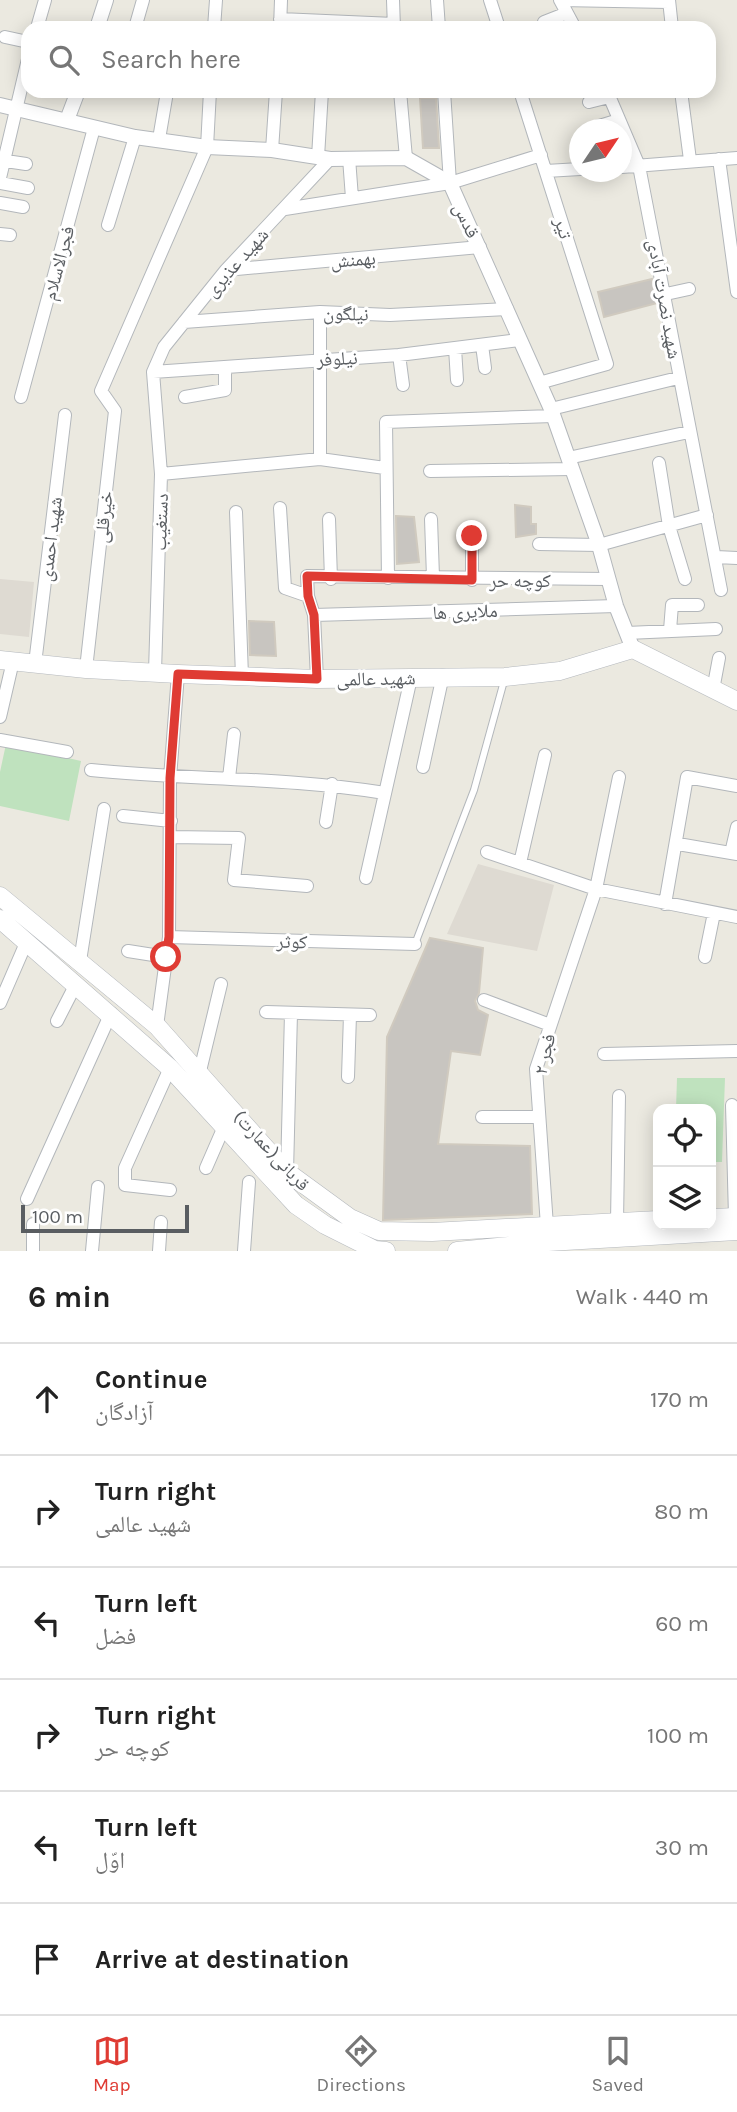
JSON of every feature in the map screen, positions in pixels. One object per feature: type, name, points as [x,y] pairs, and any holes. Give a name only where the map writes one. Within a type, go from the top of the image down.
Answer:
[{"type":"main road","name":"شهید عالمی","points":[[7,660],[86,669],[317,679],[505,677],[560,671],[630,641]]},
{"type":"main road","points":[[630,641],[713,690],[737,701]]},
{"type":"main road","name":"(عمارت)قربانی","points":[[0,896],[157,1026],[200,1071],[287,1172],[316,1196],[350,1218],[379,1231],[548,1234],[736,1222]]},
{"type":"main road","name":"(عمارت)قربانی","points":[[0,919],[111,1013],[170,1068],[223,1129],[296,1205],[325,1225],[375,1251],[386,1251]]},
{"type":"main road","points":[[716,1219],[736,1222]]},
{"type":"main road","name":"(عمارت)قربانی","points":[[457,1251],[515,1249],[548,1234],[617,1222],[653,1220]]},
{"type":"main road","points":[[375,1251],[379,1231]]},
{"type":"street","points":[[39,21],[45,0]]},
{"type":"street","points":[[99,21],[104,0]]},
{"type":"street","points":[[137,21],[142,0]]},
{"type":"street","points":[[214,21],[216,0]]},
{"type":"street","points":[[280,21],[281,0]]},
{"type":"street","points":[[393,0],[394,21]]},
{"type":"street","points":[[437,0],[438,21]]},
{"type":"street","points":[[490,0],[497,21]]},
{"type":"street","points":[[571,21],[560,0],[669,1],[671,21]]},
{"type":"street","points":[[547,21],[567,13]]},
{"type":"street","points":[[5,37],[21,40]]},
{"type":"street","points":[[21,85],[4,152],[0,181],[28,188]]},
{"type":"street","points":[[67,120],[75,98]]},
{"type":"street","points":[[159,139],[166,98]]},
{"type":"street","points":[[207,147],[210,98]]},
{"type":"street","points":[[272,150],[276,98]]},
{"type":"street","points":[[322,98],[324,158]]},
{"type":"street","points":[[0,105],[135,137],[207,147],[272,150],[324,158],[407,158],[401,98]]},
{"type":"street","points":[[444,98],[450,183]]},
{"type":"street","name":"تیر","points":[[522,98],[607,364],[539,383]]},
{"type":"street","points":[[589,102],[598,98]]},
{"type":"street","name":"شهید نصرت آبادی","points":[[610,98],[619,119]]},
{"type":"street","points":[[682,98],[690,160]]},
{"type":"street","name":"فجرالاسلام","points":[[21,397],[94,128]]},
{"type":"street","points":[[108,225],[135,137]]},
{"type":"street","name":"خیرقلی","points":[[86,669],[114,411],[101,391],[207,147]]},
{"type":"street","name":"شهید نصرت آبادی","points":[[632,150],[639,166],[666,294],[678,378],[721,590]]},
{"type":"street","points":[[4,152],[26,164]]},
{"type":"street","points":[[285,209],[450,183],[541,155]]},
{"type":"street","name":"شهید عذیری","points":[[153,372],[164,347],[226,270],[285,209],[324,158]]},
{"type":"street","points":[[349,158],[352,198]]},
{"type":"street","name":"قدس","points":[[407,158],[450,183],[481,247],[552,412],[630,641]]},
{"type":"street","points":[[632,166],[737,158]]},
{"type":"street","points":[[719,159],[737,292]]},
{"type":"street","points":[[546,171],[569,170]]},
{"type":"street","points":[[0,203],[23,207]]},
{"type":"street","name":"بهمنش","points":[[226,270],[481,247]]},
{"type":"street","points":[[666,294],[689,289]]},
{"type":"street","name":"نیلگون","points":[[184,322],[320,312],[390,315],[507,309]]},
{"type":"street","points":[[320,312],[320,459]]},
{"type":"street","name":"نیلوفر","points":[[153,372],[399,355],[519,340]]},
{"type":"street","points":[[482,345],[485,368]]},
{"type":"street","points":[[455,348],[457,380]]},
{"type":"street","points":[[399,355],[403,385]]},
{"type":"street","points":[[185,397],[225,390],[225,366]]},
{"type":"street","name":"دستغیب","points":[[153,372],[161,474],[155,672]]},
{"type":"street","points":[[388,578],[386,422],[552,412],[678,378]]},
{"type":"street","name":"شهید احمدی","points":[[35,664],[65,415]]},
{"type":"street","points":[[430,471],[570,463],[689,432]]},
{"type":"street","points":[[161,474],[320,459],[385,468]]},
{"type":"street","points":[[659,463],[669,526],[685,579]]},
{"type":"street","points":[[280,508],[285,588],[308,596],[314,615],[317,679]]},
{"type":"street","points":[[236,512],[242,676]]},
{"type":"street","points":[[539,544],[598,545],[707,515]]},
{"type":"street","points":[[329,519],[331,579]]},
{"type":"street","points":[[431,519],[433,577]]},
{"type":"street","points":[[472,536],[472,580]]},
{"type":"street","points":[[716,557],[737,558]]},
{"type":"street","name":"کوچه حر","points":[[308,596],[307,576],[331,579],[608,579]]},
{"type":"street","points":[[670,630],[672,605],[698,605]]},
{"type":"street","name":"ملایری ها","points":[[314,615],[616,606]]},
{"type":"street","points":[[630,641],[670,630],[716,629]]},
{"type":"street","points":[[713,690],[719,658]]},
{"type":"street","points":[[0,717],[7,660]]},
{"type":"street","points":[[157,1026],[169,937],[170,778],[178,674]]},
{"type":"street","points":[[423,767],[443,676]]},
{"type":"street","points":[[366,878],[411,678]]},
{"type":"street","points":[[229,778],[234,734]]},
{"type":"street","points":[[0,740],[67,752]]},
{"type":"street","points":[[520,863],[545,755]]},
{"type":"street","points":[[91,770],[170,778],[229,778],[332,784],[385,793]]},
{"type":"street","name":"فجر ۲","points":[[548,1234],[536,1069],[596,888],[619,777]]},
{"type":"street","points":[[665,904],[678,844],[687,777],[737,786]]},
{"type":"street","points":[[327,822],[332,784]]},
{"type":"street","points":[[80,961],[104,809]]},
{"type":"street","points":[[123,816],[171,821]]},
{"type":"street","points":[[678,844],[734,853],[737,827]]},
{"type":"street","points":[[171,837],[239,838],[234,880],[306,886]]},
{"type":"street","points":[[486,852],[596,888],[737,917]]},
{"type":"street","points":[[705,957],[714,913]]},
{"type":"street","name":"کوثر","points":[[169,937],[415,944]]},
{"type":"street","points":[[0,1003],[26,943]]},
{"type":"street","points":[[128,951],[166,957]]},
{"type":"street","points":[[57,1021],[76,984]]},
{"type":"street","points":[[200,1071],[221,984]]},
{"type":"street","points":[[484,1000],[550,1025]]},
{"type":"street","points":[[266,1012],[370,1015]]},
{"type":"street","points":[[27,1199],[111,1013]]},
{"type":"street","points":[[287,1172],[291,1013]]},
{"type":"street","points":[[348,1076],[350,1015]]},
{"type":"street","points":[[604,1054],[737,1051]]},
{"type":"street","points":[[170,1068],[125,1168],[125,1185],[170,1190]]},
{"type":"street","points":[[617,1222],[619,1096]]},
{"type":"street","points":[[733,1105],[736,1222]]},
{"type":"street","points":[[482,1116],[538,1117]]},
{"type":"street","points":[[206,1168],[223,1129]]},
{"type":"street","points":[[244,1251],[249,1182]]},
{"type":"street","points":[[92,1251],[98,1187]]},
{"type":"street","points":[[159,1251],[160,1222]]},
{"type":"street","points":[[33,1224],[33,1251]]},
{"type":"lane","points":[[415,944],[474,790],[505,677]]},
{"type":"shaded area","points":[[0,579],[34,582],[29,637],[0,634]]},
{"type":"shaded area","points":[[478,864],[554,885],[537,951],[447,934]]},
{"type":"green space","points":[[6,744],[81,761],[69,821],[0,806],[0,772]]},
{"type":"green space","points":[[677,1078],[725,1078],[722,1162],[716,1162],[716,1104],[676,1104]]},
{"type":"building","points":[[420,98],[436,98],[439,148],[423,148]]},
{"type":"building","points":[[652,279],[657,303],[604,317],[598,292]]},
{"type":"building","points":[[515,505],[531,507],[531,524],[536,524],[536,534],[516,537]]},
{"type":"building","points":[[396,516],[414,517],[419,562],[397,564]]},
{"type":"building","points":[[249,621],[274,622],[276,656],[250,655]]},
{"type":"building","points":[[430,938],[483,948],[479,993],[475,1001],[478,1010],[488,1015],[480,1055],[451,1051],[438,1144],[530,1146],[532,1214],[383,1220],[387,1037]]},
{"type":"route","points":[[166,957],[169,937],[170,778],[178,674],[317,679],[314,615],[308,596],[307,576],[331,579],[433,577],[472,580],[472,536]]}]
